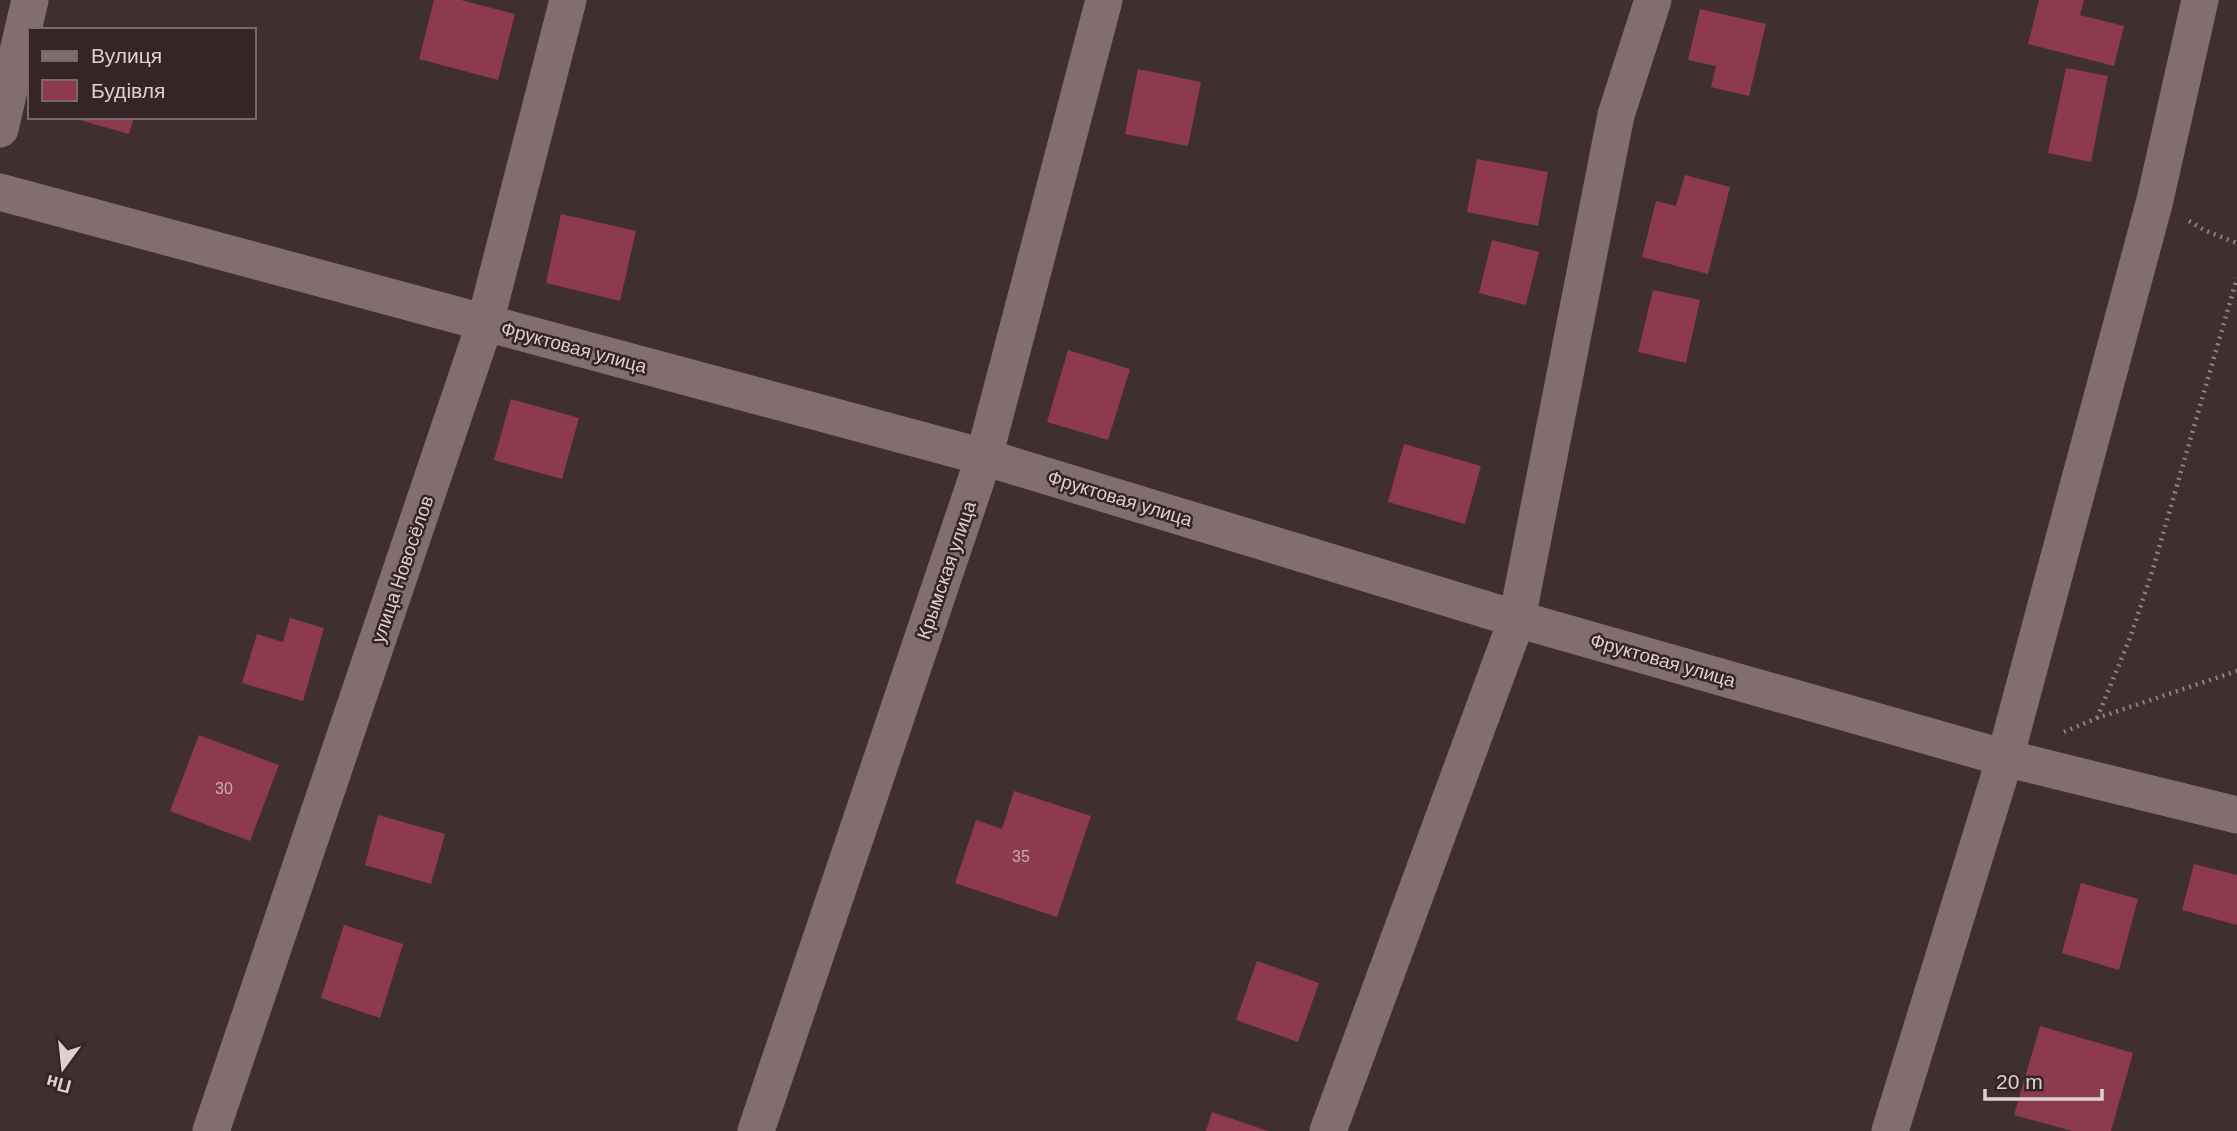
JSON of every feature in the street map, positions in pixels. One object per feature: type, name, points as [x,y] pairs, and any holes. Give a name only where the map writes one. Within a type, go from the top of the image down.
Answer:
[{"type":"street","points":[[0,130],[30,0]]},
{"type":"street","name":"улица Новосёлов","points":[[211,1131],[485,323],[568,0]]},
{"type":"street","name":"Крымская улица","points":[[757,1131],[984,457],[1104,0]]},
{"type":"street","points":[[1328,1131],[1517,619],[1616,115],[1653,0]]},
{"type":"street","points":[[1890,1131],[2006,758],[2155,200],[2200,0]]},
{"type":"street","name":"Фруктовая улица","points":[[0,192],[984,457],[1517,619],[2006,758],[2237,815]]},
{"type":"path","points":[[2155,200],[2206,232],[2237,243]]},
{"type":"path","points":[[2097,718],[2130,638],[2152,572],[2237,278]]},
{"type":"path","points":[[2063,733],[2097,718],[2237,671]]},
{"type":"building","points":[[434,0],[461,0],[515,14],[498,80],[419,59]]},
{"type":"building","points":[[2039,0],[2084,0],[2080,15],[2124,26],[2114,66],[2028,44]]},
{"type":"building","points":[[1700,9],[1766,24],[1749,96],[1711,87],[1716,66],[1688,60]]},
{"type":"building","points":[[2066,68],[2108,76],[2091,162],[2048,153]]},
{"type":"building","points":[[1138,69],[1201,82],[1188,146],[1125,134]]},
{"type":"building","points":[[76,119],[133,119],[129,134]]},
{"type":"building","points":[[1477,159],[1548,172],[1538,226],[1467,212]]},
{"type":"building","points":[[1685,175],[1730,187],[1708,274],[1642,257],[1656,201],[1676,206]]},
{"type":"building","points":[[561,214],[636,231],[620,301],[546,283]]},
{"type":"building","points":[[1492,240],[1539,252],[1526,305],[1479,293]]},
{"type":"building","points":[[1653,290],[1700,300],[1686,363],[1638,352]]},
{"type":"building","points":[[1068,350],[1130,369],[1108,440],[1047,422]]},
{"type":"building","points":[[511,399],[579,418],[562,479],[494,460]]},
{"type":"building","points":[[1404,444],[1481,466],[1465,524],[1388,502]]},
{"type":"building","points":[[290,618],[324,628],[303,701],[242,683],[257,634],[283,642]]},
{"type":"building","points":[[199,735],[279,765],[250,841],[170,811]]},
{"type":"building","points":[[1014,791],[1091,816],[1057,917],[955,883],[976,820],[1002,829]]},
{"type":"building","points":[[378,815],[445,834],[431,884],[365,865]]},
{"type":"building","points":[[2194,864],[2237,875],[2237,925],[2182,910]]},
{"type":"building","points":[[2081,883],[2138,899],[2119,970],[2062,953]]},
{"type":"building","points":[[344,925],[403,944],[380,1018],[321,998]]},
{"type":"building","points":[[1257,961],[1319,983],[1298,1042],[1236,1020]]},
{"type":"building","points":[[2040,1026],[2133,1053],[2111,1131],[2072,1131],[2014,1115]]},
{"type":"building","points":[[1212,1112],[1268,1131],[1206,1131]]}]
